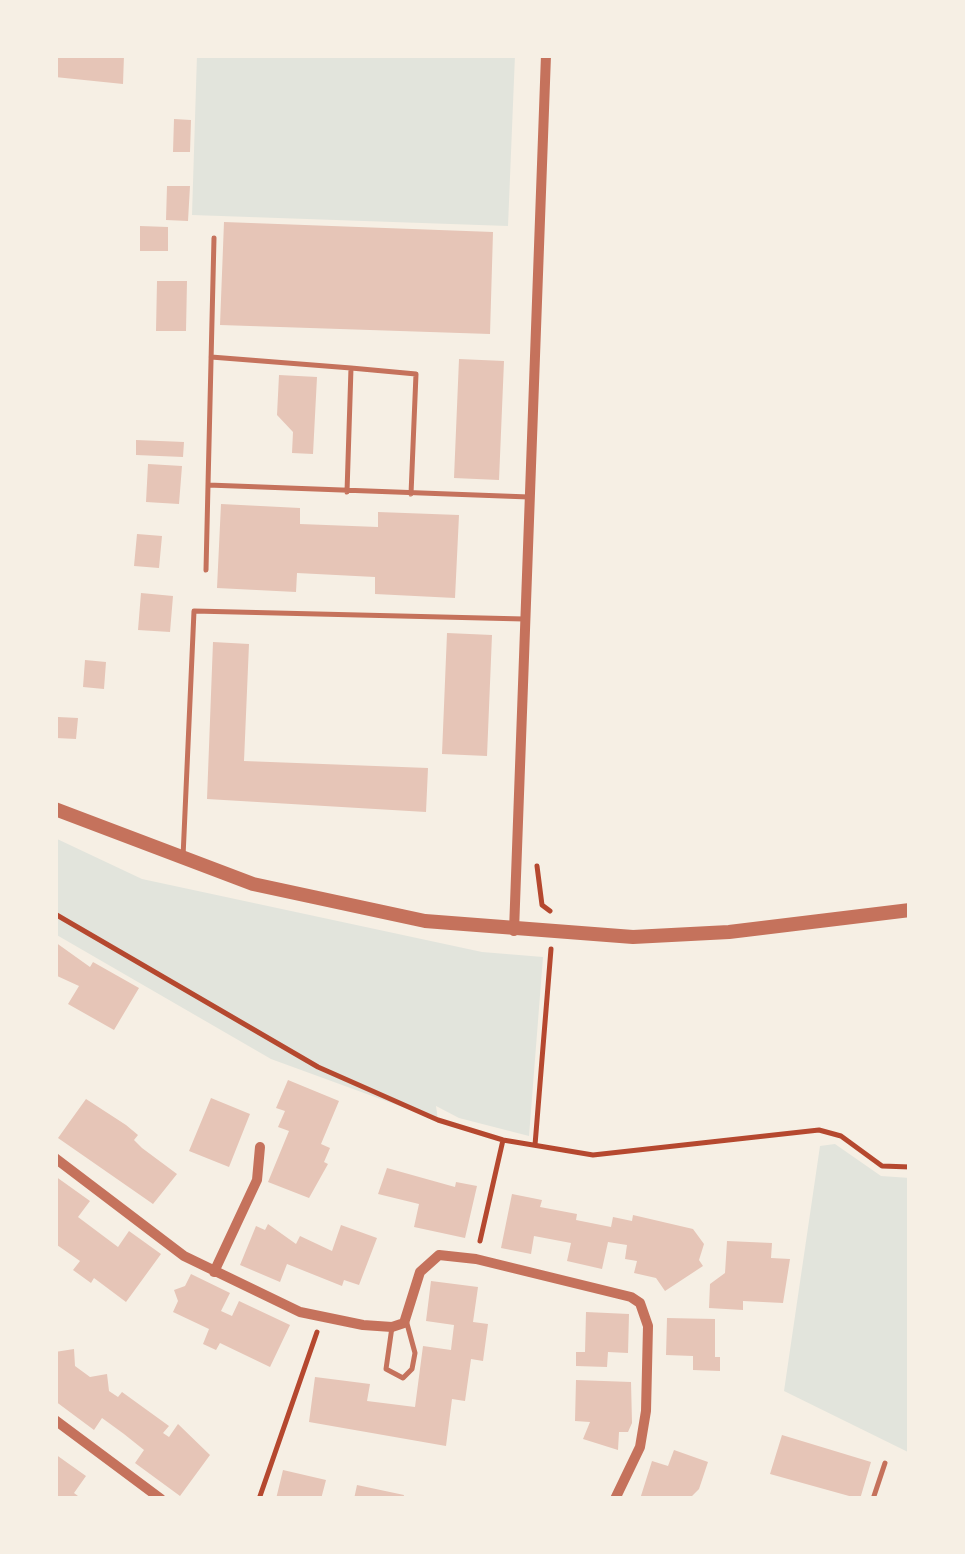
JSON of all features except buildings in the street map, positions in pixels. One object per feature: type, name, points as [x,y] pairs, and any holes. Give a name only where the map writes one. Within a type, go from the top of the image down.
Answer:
[{"type":"street","points":[[514,931],[546,55]]},
{"type":"street","points":[[55,808],[253,884],[425,922],[554,934],[729,932],[910,910]]},
{"type":"street","points":[[214,1272],[257,1180],[260,1147]]},
{"type":"street","points":[[55,1158],[184,1256],[278,1304],[323,1317],[392,1327],[406,1320],[420,1272],[432,1258],[476,1259],[619,1292],[640,1303],[648,1326],[646,1411],[640,1447],[615,1499]]},
{"type":"street","points":[[55,1420],[161,1499]]},
{"type":"lane","points":[[206,570],[214,238]]},
{"type":"lane","points":[[211,357],[416,374],[410,494]]},
{"type":"lane","points":[[347,492],[351,368]]},
{"type":"lane","points":[[208,486],[529,498]]},
{"type":"lane","points":[[183,860],[194,611],[524,619]]},
{"type":"lane","points":[[392,1327],[386,1370],[404,1378],[412,1369],[415,1352],[406,1320]]},
{"type":"lane","points":[[873,1499],[885,1464]]},
{"type":"path","points":[[55,914],[318,1067],[438,1120],[504,1140],[592,1155],[820,1130],[840,1136],[882,1166],[910,1168]]},
{"type":"path","points":[[535,1145],[554,934]]},
{"type":"path","points":[[476,1259],[504,1140]]},
{"type":"path","points":[[259,1499],[323,1317]]},
{"type":"shaded area","points":[[197,55],[515,55],[508,226],[192,215]]},
{"type":"shaded area","points":[[55,838],[142,879],[482,952],[543,957],[529,1136],[459,1118],[436,1106],[438,1120],[271,1059],[55,934]]},
{"type":"shaded area","points":[[835,1144],[881,1176],[910,1178],[910,1453],[784,1391],[820,1146]]}]
